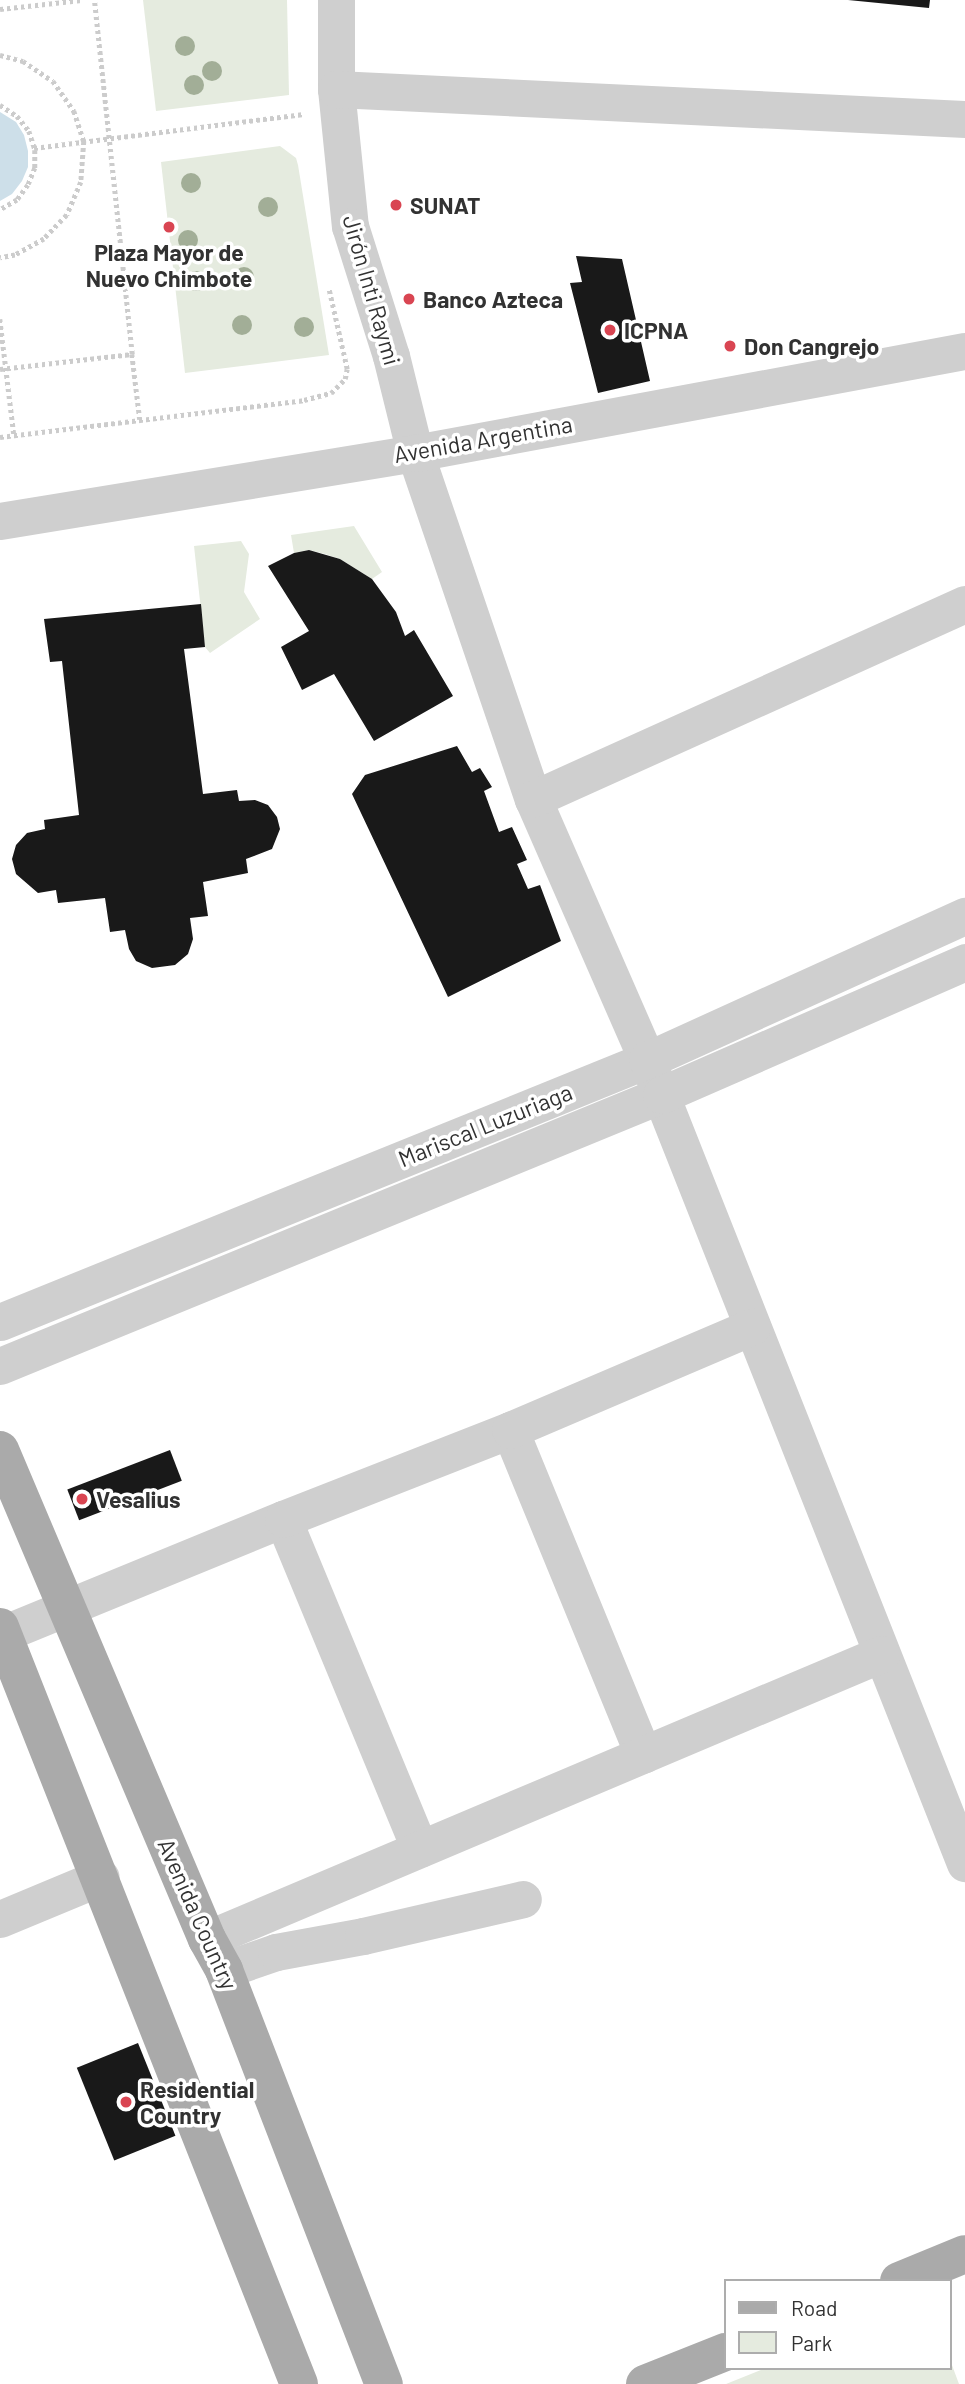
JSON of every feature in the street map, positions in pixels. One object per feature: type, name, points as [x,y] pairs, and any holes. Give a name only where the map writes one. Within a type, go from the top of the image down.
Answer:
[{"type":"main road","name":"Avenida Country","points":[[0,1450],[216,1954],[384,2384]]},
{"type":"main road","points":[[1,1632],[101,1877],[299,2384]]},
{"type":"main road","points":[[905,2279],[965,2254]]},
{"type":"main road","points":[[645,2384],[724,2351]]},
{"type":"street","name":"Jirón Inti Raymi","points":[[336,0],[320,95],[350,226],[391,356],[415,453],[533,799],[647,1060],[965,1863]]},
{"type":"street","points":[[320,95],[965,119]]},
{"type":"street","name":"Avenida Argentina","points":[[0,521],[415,453],[965,351]]},
{"type":"street","points":[[533,799],[965,604]]},
{"type":"street","name":"Mariscal Luzuriaga","points":[[0,1322],[647,1060],[965,916]]},
{"type":"street","name":"Mariscal Luzuriaga","points":[[0,1366],[661,1095],[965,962]]},
{"type":"street","points":[[1,1632],[510,1430],[752,1327]]},
{"type":"street","points":[[510,1430],[643,1755]]},
{"type":"street","points":[[283,1519],[420,1849]]},
{"type":"street","points":[[216,1954],[420,1849],[881,1654]]},
{"type":"street","points":[[0,1919],[101,1877]]},
{"type":"street","points":[[216,1954],[276,1951],[363,1936],[523,1899]]},
{"type":"path","points":[[0,9],[82,0]]},
{"type":"path","points":[[94,0],[140,420]]},
{"type":"path","points":[[0,55],[23,61],[53,81],[74,111],[84,141],[81,182],[67,215],[44,240],[15,256],[0,258]]},
{"type":"path","points":[[306,127],[305,114],[320,95]]},
{"type":"path","points":[[0,105],[17,116],[29,131],[34,148],[35,168],[28,185],[17,200],[0,210]]},
{"type":"path","points":[[34,148],[305,114]]},
{"type":"path","points":[[0,437],[304,400],[331,393],[345,379],[347,369],[326,278]]},
{"type":"path","points":[[0,319],[3,369],[15,435]]},
{"type":"path","points":[[3,369],[132,354]]},
{"type":"green space","points":[[143,0],[287,0],[289,95],[156,111]]},
{"type":"green space","points":[[280,146],[296,158],[298,165],[329,355],[185,373],[161,162]]},
{"type":"green space","points":[[354,526],[382,572],[372,579],[340,559],[325,554],[309,550],[294,553],[291,535]]},
{"type":"green space","points":[[241,541],[249,554],[244,592],[260,619],[210,653],[205,647],[194,546]]},
{"type":"green space","points":[[951,2362],[959,2384],[726,2384],[761,2370],[951,2370]]},
{"type":"water","points":[[0,112],[16,122],[24,135],[28,167],[12,194],[0,201]]},
{"type":"building","points":[[848,0],[930,0],[929,8]]},
{"type":"building","name":"ICPNA","points":[[576,256],[622,259],[650,381],[598,393],[570,283],[582,282]]},
{"type":"building","points":[[309,550],[340,559],[372,579],[396,612],[405,636],[414,630],[453,696],[374,741],[334,674],[302,690],[281,647],[309,631],[268,566],[294,553]]},
{"type":"building","points":[[201,604],[205,647],[184,649],[203,794],[237,790],[239,801],[255,800],[268,805],[277,817],[280,829],[272,849],[246,859],[248,873],[203,882],[208,916],[190,918],[193,939],[188,954],[175,965],[152,968],[136,961],[129,949],[125,930],[110,932],[105,898],[58,903],[56,890],[38,893],[16,874],[12,859],[16,845],[27,833],[45,829],[44,820],[79,815],[62,661],[50,662],[44,619]]},
{"type":"building","points":[[457,746],[472,772],[480,768],[492,787],[484,791],[499,832],[512,827],[527,860],[517,864],[528,889],[540,885],[561,941],[448,997],[352,794],[365,775]]},
{"type":"building","points":[[170,1450],[182,1481],[79,1520],[67,1489]]},
{"type":"building","name":"Residential Country","points":[[138,2043],[175,2136],[114,2160],[77,2068]]},
{"type":"place","name":"SUNAT","points":[[396,205]]},
{"type":"place","name":"Plaza Mayor de Nuevo Chimbote","points":[[169,227]]},
{"type":"place","name":"Banco Azteca","points":[[409,299]]},
{"type":"place","name":"ICPNA","points":[[610,330]]},
{"type":"place","name":"Don Cangrejo","points":[[730,346]]},
{"type":"place","name":"Vesalius","points":[[82,1499]]},
{"type":"place","name":"Residential Country","points":[[126,2102]]}]
